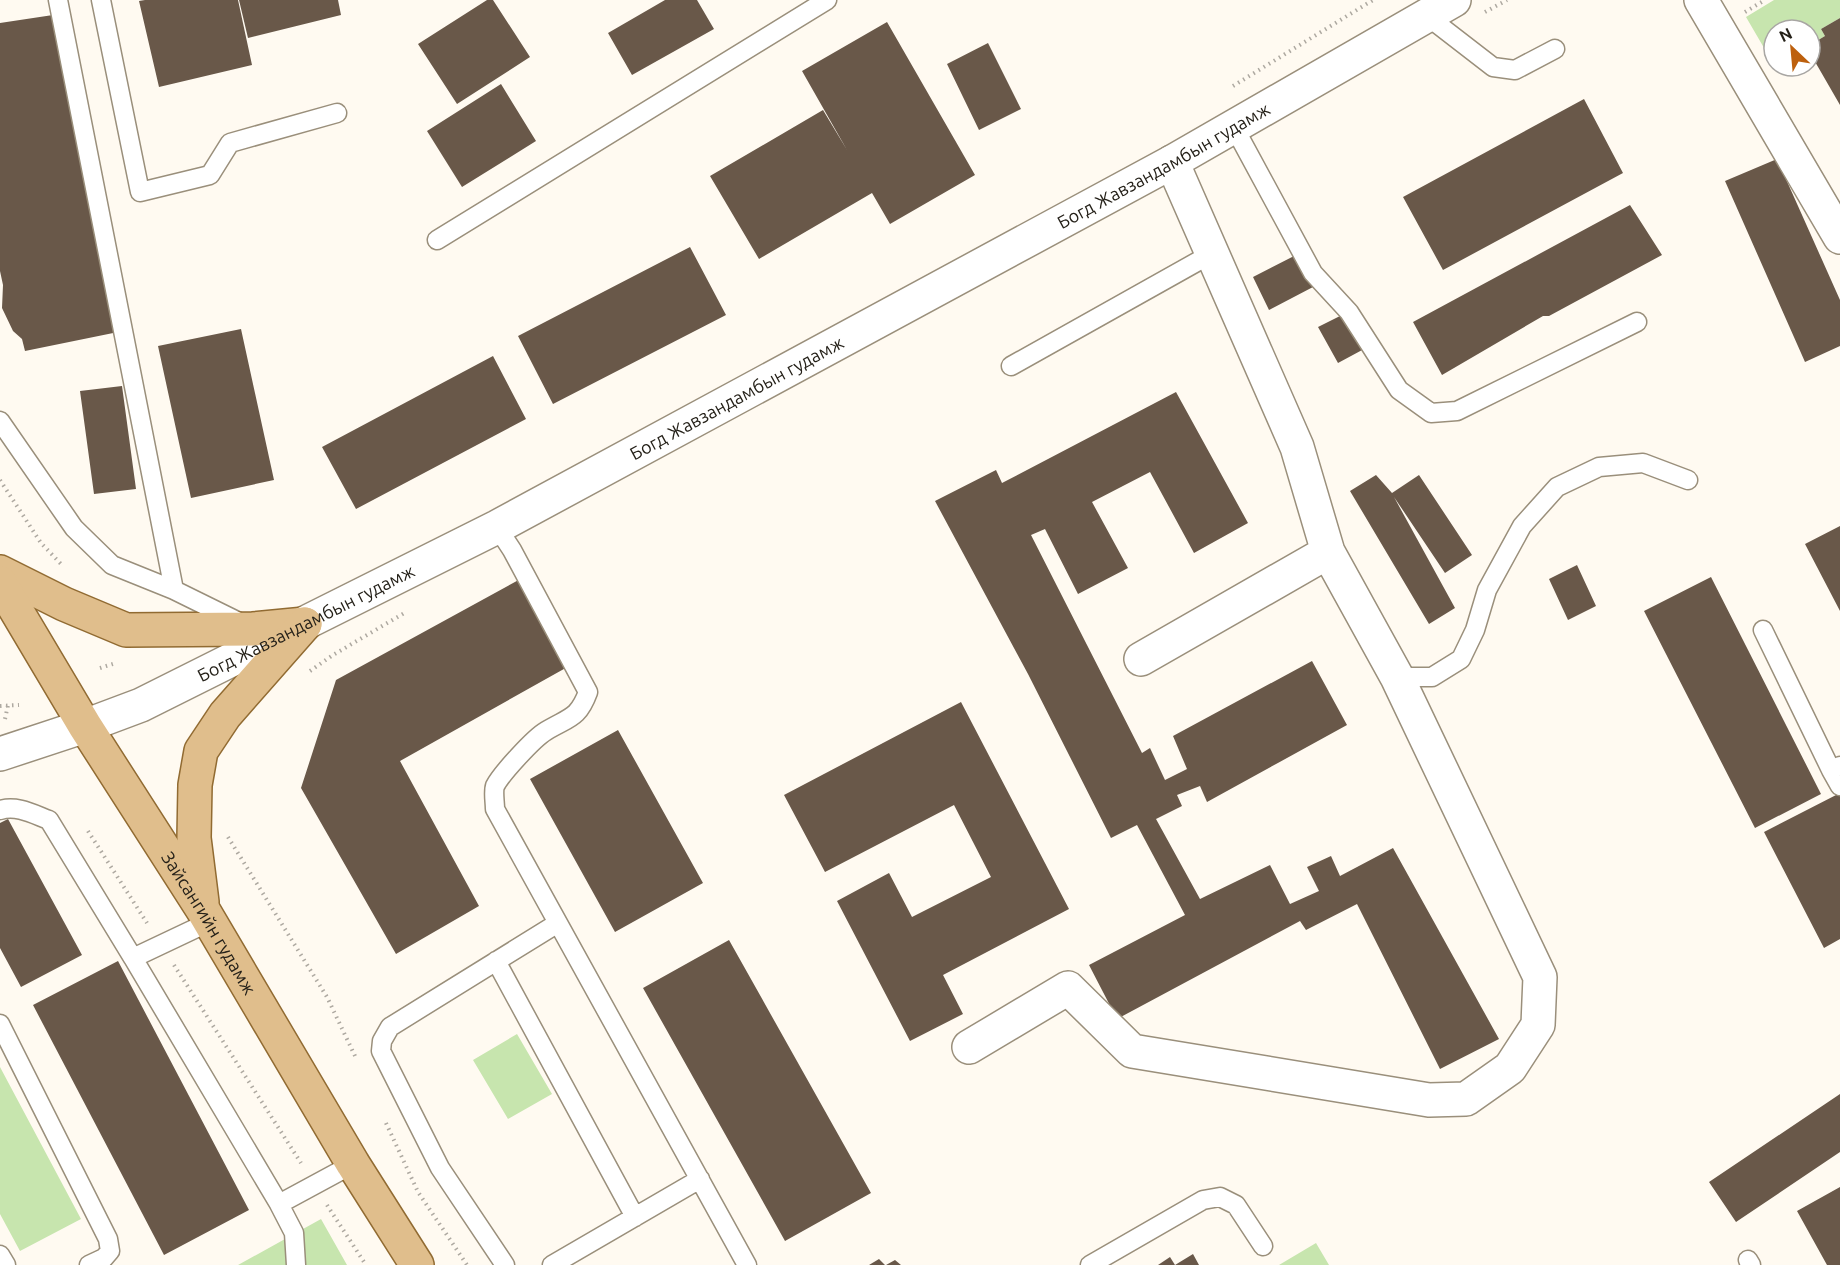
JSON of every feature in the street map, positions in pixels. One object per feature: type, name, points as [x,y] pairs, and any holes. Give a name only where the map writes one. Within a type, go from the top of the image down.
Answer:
[{"type":"main road","points":[[0,572],[64,604],[126,630],[253,629],[306,624]]},
{"type":"main road","name":"Зайсангийн гудамж","points":[[0,583],[85,726],[206,916],[353,1164],[417,1265]]},
{"type":"main road","points":[[206,916],[195,838],[195,785],[201,751],[225,715],[306,624]]},
{"type":"street","points":[[1701,0],[1840,237]]},
{"type":"street","name":"Богд Жавзандамбын гудамж","points":[[0,754],[141,705],[497,527],[1443,16]]},
{"type":"street","points":[[969,1047],[1068,988],[1132,1051],[1429,1100],[1466,1099],[1510,1068],[1538,1025],[1540,977],[1397,677],[1328,552],[1297,447],[1172,162]]},
{"type":"street","points":[[1141,659],[1328,552]]},
{"type":"lane","points":[[58,0],[174,590]]},
{"type":"lane","points":[[102,0],[140,192],[210,175],[230,143],[337,113]]},
{"type":"lane","points":[[437,240],[827,0]]},
{"type":"lane","points":[[1443,16],[1493,67],[1515,70],[1555,49]]},
{"type":"lane","points":[[1234,127],[1313,273],[1349,312],[1400,390],[1431,413],[1456,411],[1637,322]]},
{"type":"lane","points":[[1011,366],[1211,254]]},
{"type":"lane","points":[[0,421],[74,528],[112,565],[174,590],[253,629]]},
{"type":"lane","points":[[1397,677],[1432,678],[1461,659],[1475,630],[1487,590],[1522,526],[1557,487],[1599,467],[1643,463],[1688,480]]},
{"type":"lane","points":[[497,527],[512,550],[588,692],[582,709],[567,720],[543,732],[506,771],[494,788],[495,809],[747,1265]]},
{"type":"lane","points":[[1763,630],[1836,768],[1840,786]]},
{"type":"lane","points":[[0,810],[18,809],[49,820],[279,1204],[294,1233],[296,1265]]},
{"type":"lane","points":[[133,958],[161,944],[206,916]]},
{"type":"lane","points":[[505,1265],[440,1168],[381,1051],[382,1041],[390,1027],[558,922]]},
{"type":"lane","points":[[496,961],[635,1217]]},
{"type":"lane","points":[[0,1024],[108,1239],[110,1251],[104,1258],[89,1265]]},
{"type":"lane","points":[[279,1204],[353,1164]]},
{"type":"lane","points":[[552,1265],[700,1179]]},
{"type":"lane","points":[[1090,1265],[1203,1200],[1220,1197],[1236,1205],[1263,1246]]},
{"type":"lane","points":[[0,1255],[6,1265]]},
{"type":"path","points":[[1233,86],[1373,0]]},
{"type":"path","points":[[1443,16],[1507,0]]},
{"type":"path","points":[[1738,16],[1765,0]]},
{"type":"path","points":[[0,480],[40,543],[63,565]]},
{"type":"path","points":[[307,673],[410,610]]},
{"type":"path","points":[[100,668],[126,660]]},
{"type":"path","points":[[5,721],[8,705]]},
{"type":"path","points":[[0,706],[19,705]]},
{"type":"path","points":[[85,828],[91,834],[366,1265]]},
{"type":"path","points":[[224,832],[327,997],[357,1062]]},
{"type":"path","points":[[383,1116],[418,1192],[467,1265]]},
{"type":"green space","points":[[1774,0],[1840,0],[1840,18],[1822,28],[1822,18],[1762,18],[1762,44],[1746,17]]},
{"type":"green space","points":[[517,1034],[552,1094],[508,1119],[473,1060]]},
{"type":"green space","points":[[0,1067],[81,1219],[20,1251],[0,1214]]},
{"type":"green space","points":[[321,1219],[347,1265],[238,1265]]},
{"type":"green space","points":[[1316,1243],[1329,1265],[1279,1265]]},
{"type":"building","points":[[238,0],[252,65],[159,87],[139,1]]},
{"type":"building","points":[[239,0],[338,0],[341,15],[248,38]]},
{"type":"building","points":[[487,0],[493,0],[530,57],[457,104],[418,44]]},
{"type":"building","points":[[665,0],[697,0],[714,29],[632,75],[608,33]]},
{"type":"building","points":[[53,15],[123,331],[25,351],[22,339],[13,331],[2,308],[0,23]]},
{"type":"building","points":[[1840,18],[1840,105],[1822,74],[1822,38],[1825,36],[1822,28]]},
{"type":"building","points":[[887,22],[975,175],[890,224],[872,193],[759,259],[710,176],[823,110],[847,150],[802,71]]},
{"type":"building","points":[[988,43],[1021,109],[979,130],[947,64]]},
{"type":"building","points":[[501,84],[536,141],[462,187],[427,131]]},
{"type":"building","points":[[1584,99],[1623,173],[1443,270],[1403,197]]},
{"type":"building","points":[[1777,159],[1840,300],[1840,346],[1805,362],[1725,181]]},
{"type":"building","points":[[1630,205],[1662,255],[1549,316],[1543,316],[1442,375],[1413,322]]},
{"type":"building","points":[[690,247],[726,315],[553,404],[518,336]]},
{"type":"building","points":[[1296,255],[1313,287],[1269,310],[1253,277]]},
{"type":"building","points":[[1346,313],[1364,349],[1338,363],[1318,327]]},
{"type":"building","points":[[241,329],[274,480],[191,498],[158,346]]},
{"type":"building","points":[[493,356],[526,419],[356,509],[322,447]]},
{"type":"building","points":[[122,386],[136,489],[94,494],[80,391]]},
{"type":"building","points":[[1176,392],[1248,523],[1194,553],[1150,472],[1092,502],[1128,568],[1078,594],[1045,529],[1031,535],[1142,753],[1150,748],[1165,780],[1187,769],[1173,736],[1312,661],[1347,725],[1207,802],[1200,786],[1177,795],[1182,806],[1156,819],[1200,899],[1270,865],[1290,904],[1319,891],[1307,867],[1331,856],[1340,876],[1393,848],[1499,1039],[1440,1069],[1357,904],[1306,930],[1300,921],[1117,1019],[1089,965],[1185,915],[1137,825],[1111,838],[1028,674],[935,501],[996,470],[1002,483]]},
{"type":"building","points":[[1376,475],[1392,493],[1419,475],[1472,555],[1445,573],[1394,497],[1455,608],[1429,624],[1350,491]]},
{"type":"building","points":[[1840,526],[1840,611],[1805,544]]},
{"type":"building","points":[[1577,565],[1596,606],[1568,620],[1549,579]]},
{"type":"building","points":[[526,576],[571,665],[400,761],[479,906],[396,954],[301,788],[336,680]]},
{"type":"building","points":[[1711,577],[1821,794],[1755,828],[1644,611]]},
{"type":"building","points":[[961,702],[1069,909],[943,975],[963,1014],[910,1041],[837,901],[889,873],[912,917],[991,877],[954,805],[825,872],[784,795]]},
{"type":"building","points":[[618,730],[703,883],[615,932],[530,779]]},
{"type":"building","points":[[1840,793],[1840,939],[1824,948],[1764,832]]},
{"type":"building","points":[[8,819],[82,955],[21,987],[0,948],[0,823]]},
{"type":"building","points":[[729,940],[871,1193],[785,1241],[643,988]]},
{"type":"building","points":[[118,961],[249,1210],[164,1255],[33,1005]]},
{"type":"building","points":[[1840,1094],[1840,1152],[1736,1222],[1709,1182]]},
{"type":"building","points":[[1840,1187],[1840,1265],[1827,1265],[1797,1211]]},
{"type":"building","points":[[1193,1254],[1199,1265],[1175,1265]]},
{"type":"building","points":[[1170,1257],[1175,1265],[1158,1265]]},
{"type":"building","points":[[879,1259],[885,1265],[869,1265]]},
{"type":"building","points":[[895,1260],[901,1265],[886,1265]]}]
